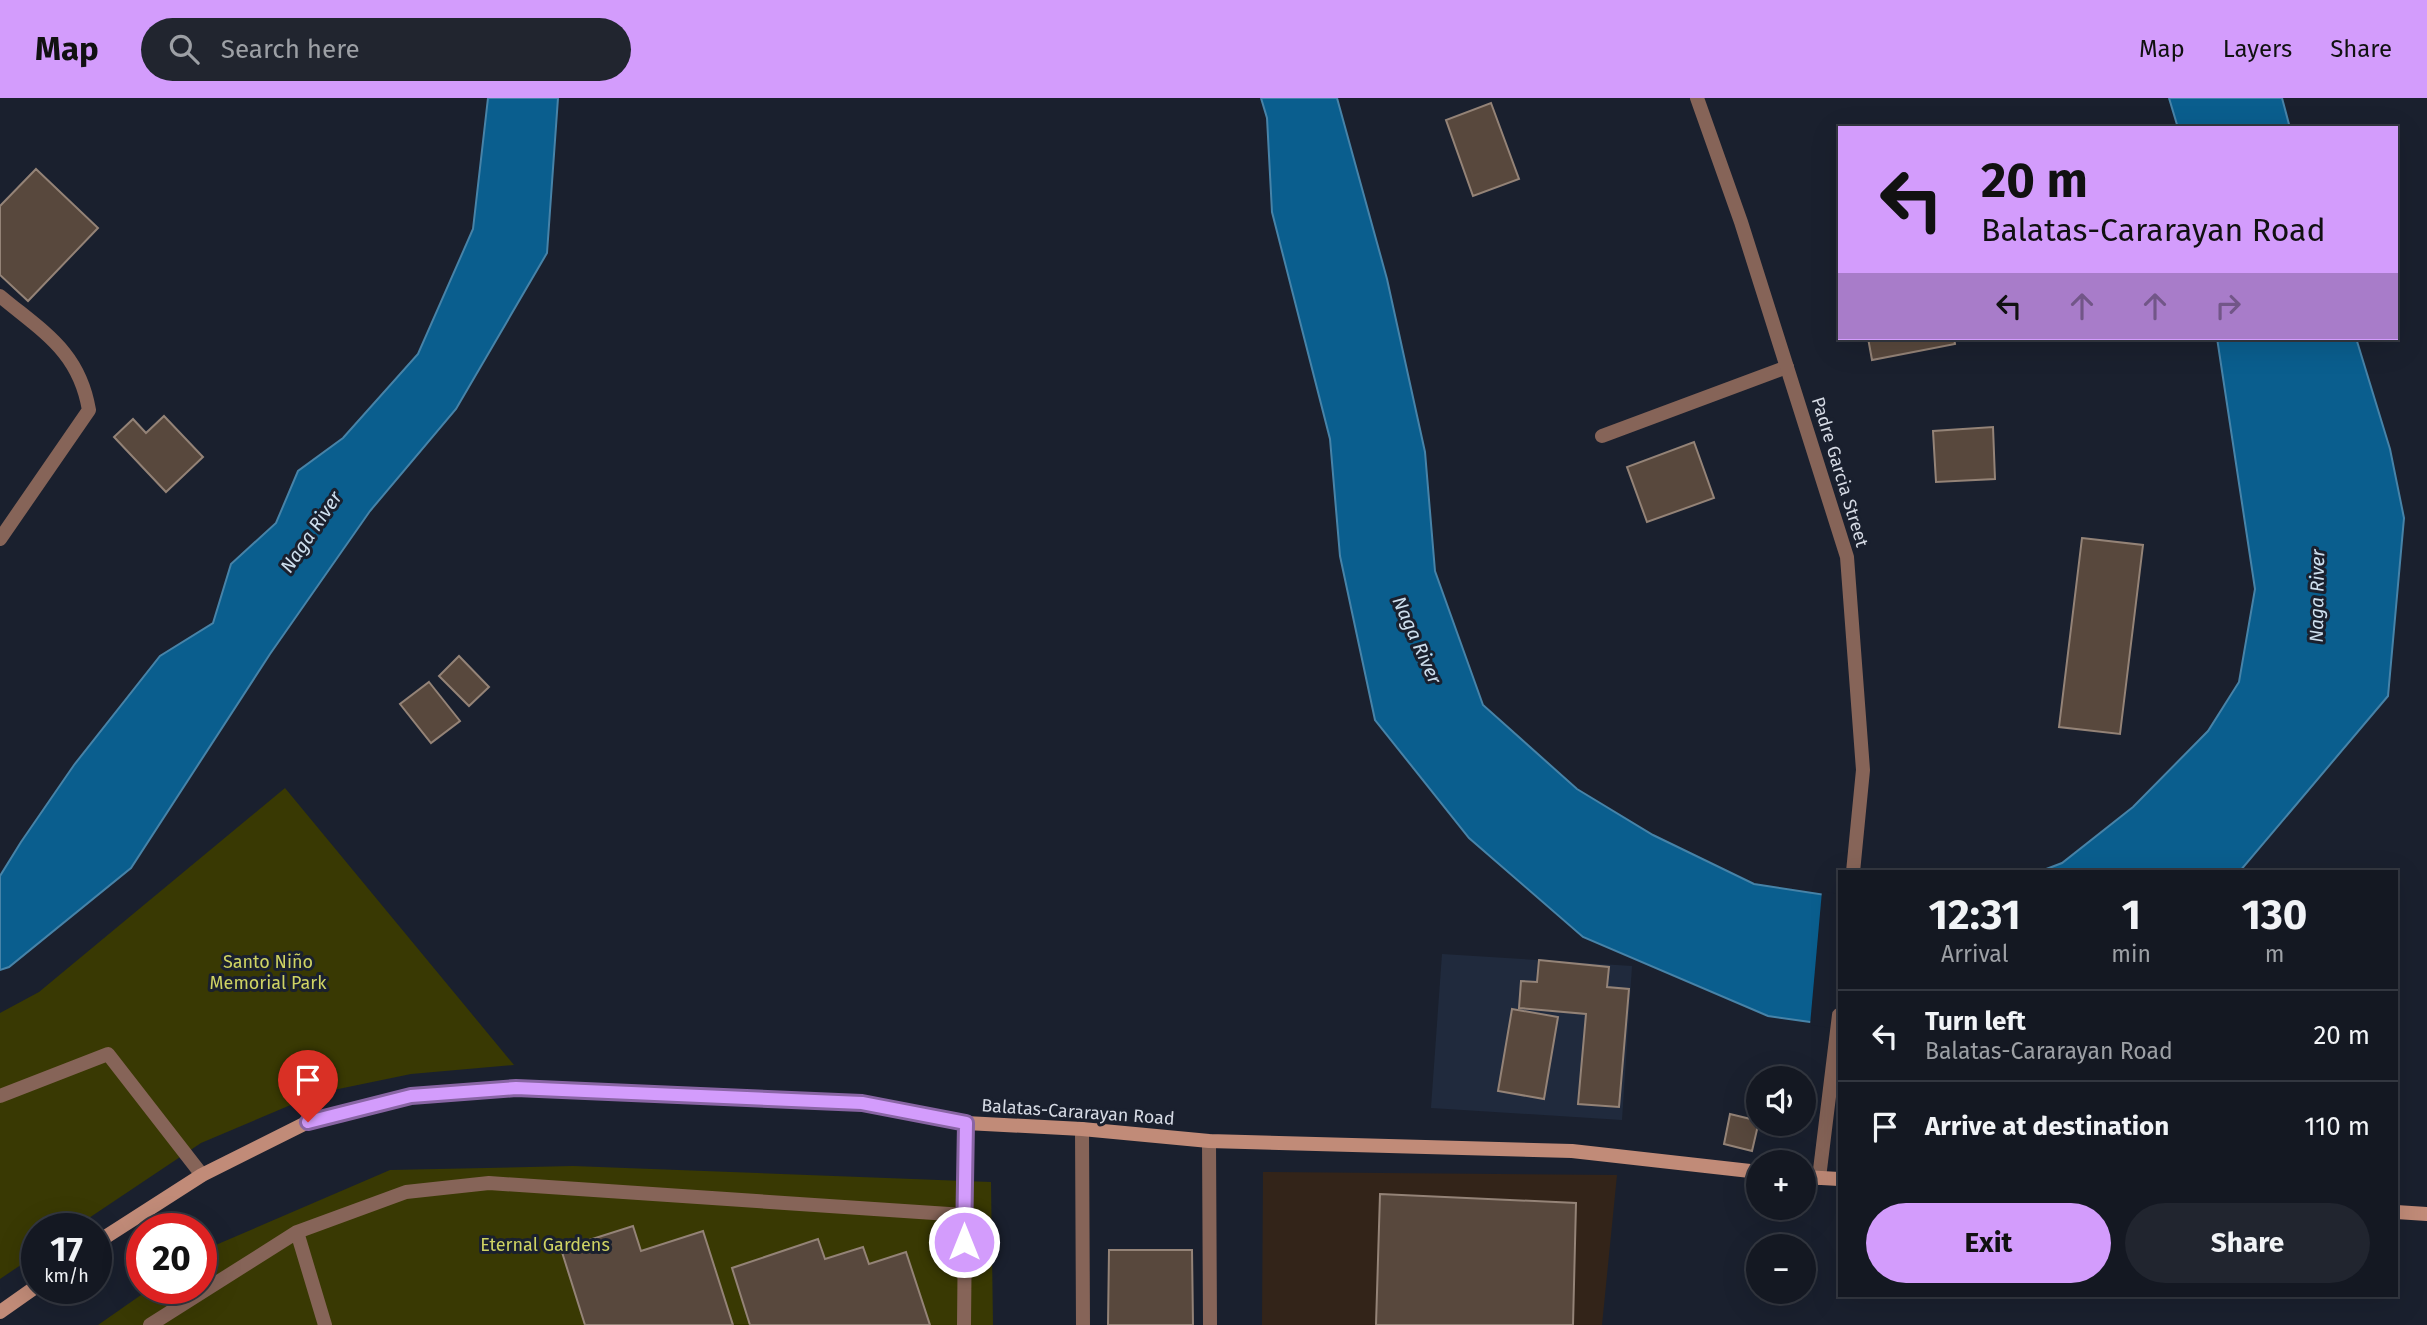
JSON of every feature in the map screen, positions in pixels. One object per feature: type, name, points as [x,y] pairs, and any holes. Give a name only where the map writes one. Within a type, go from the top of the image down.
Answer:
[{"type":"main road","name":"Balatas-Cararayan Road","points":[[112,1233],[202,1175],[308,1122],[411,1096],[516,1088],[862,1103],[966,1123],[1082,1129],[1209,1141],[1572,1151],[1746,1171]]},
{"type":"main road","points":[[1816,1177],[1838,1179]]},
{"type":"main road","points":[[2398,1212],[2427,1214]]},
{"type":"main road","points":[[0,1312],[21,1297]]},
{"type":"street","name":"Padre Garcia Street","points":[[1697,98],[1847,557],[1863,770],[1853,870]]},
{"type":"street","points":[[0,296],[67,354],[85,385],[89,410],[0,538]]},
{"type":"street","points":[[1602,436],[1787,367]]},
{"type":"street","points":[[1816,1156],[1836,1054],[1838,1028]]},
{"type":"street","points":[[4,1096],[108,1054],[202,1175]]},
{"type":"street","points":[[964,1325],[966,1123]]},
{"type":"street","points":[[1082,1129],[1083,1325]]},
{"type":"street","points":[[1209,1141],[1210,1325]]},
{"type":"street","points":[[149,1325],[297,1232],[406,1192],[489,1183],[964,1215]]},
{"type":"street","points":[[297,1232],[325,1325]]},
{"type":"street","points":[[172,1309],[177,1325]]},
{"type":"shaded area","points":[[1442,954],[1632,966],[1622,1120],[1431,1108]]},
{"type":"shaded area","points":[[1263,1172],[1617,1175],[1602,1325],[1262,1325]]},
{"type":"green space","name":"Santo Niño Memorial Park","points":[[285,788],[514,1065],[411,1074],[319,1093],[201,1143],[96,1213],[21,1213],[21,1265],[0,1279],[0,1013],[39,992]]},
{"type":"green space","name":"Eternal Gardens","points":[[573,1166],[991,1182],[993,1325],[98,1325],[128,1304],[217,1304],[217,1244],[390,1170]]},
{"type":"water","name":"Naga River","points":[[488,98],[558,98],[547,253],[456,409],[370,511],[270,654],[131,868],[9,967],[0,970],[0,876],[21,842],[74,765],[160,656],[213,623],[231,564],[276,523],[298,471],[343,438],[418,354],[473,229]]},
{"type":"water","name":"Naga River","points":[[1261,98],[1337,98],[1387,279],[1425,452],[1435,571],[1483,705],[1577,789],[1653,835],[1754,884],[1838,897],[1838,1026],[1768,1016],[1583,937],[1469,838],[1375,720],[1340,556],[1330,439],[1272,212],[1267,118]]},
{"type":"water","points":[[2169,98],[2282,98],[2289,126],[2177,126]]},
{"type":"water","name":"Naga River","points":[[2217,340],[2357,340],[2390,449],[2404,518],[2388,696],[2241,870],[2044,870],[2062,863],[2133,807],[2208,731],[2239,682],[2255,589]]},
{"type":"pier","points":[[1822,891],[1838,894],[1838,1029],[1810,1025]]},
{"type":"building","points":[[1491,103],[1519,179],[1473,196],[1446,120]]},
{"type":"building","points":[[36,169],[98,228],[28,301],[0,275],[0,206]]},
{"type":"building","points":[[1868,340],[1954,340],[1955,344],[1872,360]]},
{"type":"building","points":[[164,416],[203,457],[166,492],[114,437],[133,419],[146,433]]},
{"type":"building","points":[[1993,427],[1995,479],[1936,482],[1933,431]]},
{"type":"building","points":[[1694,442],[1714,498],[1647,522],[1627,467]]},
{"type":"building","points":[[2082,538],[2143,545],[2120,734],[2059,727]]},
{"type":"building","points":[[459,656],[489,687],[469,706],[439,676]]},
{"type":"building","points":[[429,682],[460,721],[431,743],[400,704]]},
{"type":"building","points":[[1539,960],[1609,967],[1607,987],[1629,989],[1619,1107],[1578,1104],[1586,1014],[1519,1008],[1521,981],[1537,982]]},
{"type":"building","points":[[1512,1009],[1558,1017],[1544,1099],[1498,1091]]},
{"type":"building","points":[[1730,1114],[1746,1118],[1746,1136],[1756,1136],[1752,1150],[1724,1144]]},
{"type":"building","points":[[1380,1194],[1576,1203],[1573,1325],[1376,1325]]},
{"type":"building","points":[[633,1226],[641,1251],[703,1231],[733,1325],[585,1325],[561,1249]]},
{"type":"building","points":[[818,1239],[825,1259],[863,1247],[869,1264],[906,1252],[930,1325],[750,1325],[732,1268]]},
{"type":"building","points":[[1109,1250],[1192,1250],[1193,1325],[1108,1325]]},
{"type":"route","points":[[308,1122],[411,1096],[516,1088],[862,1103],[966,1123],[964,1242]]}]
